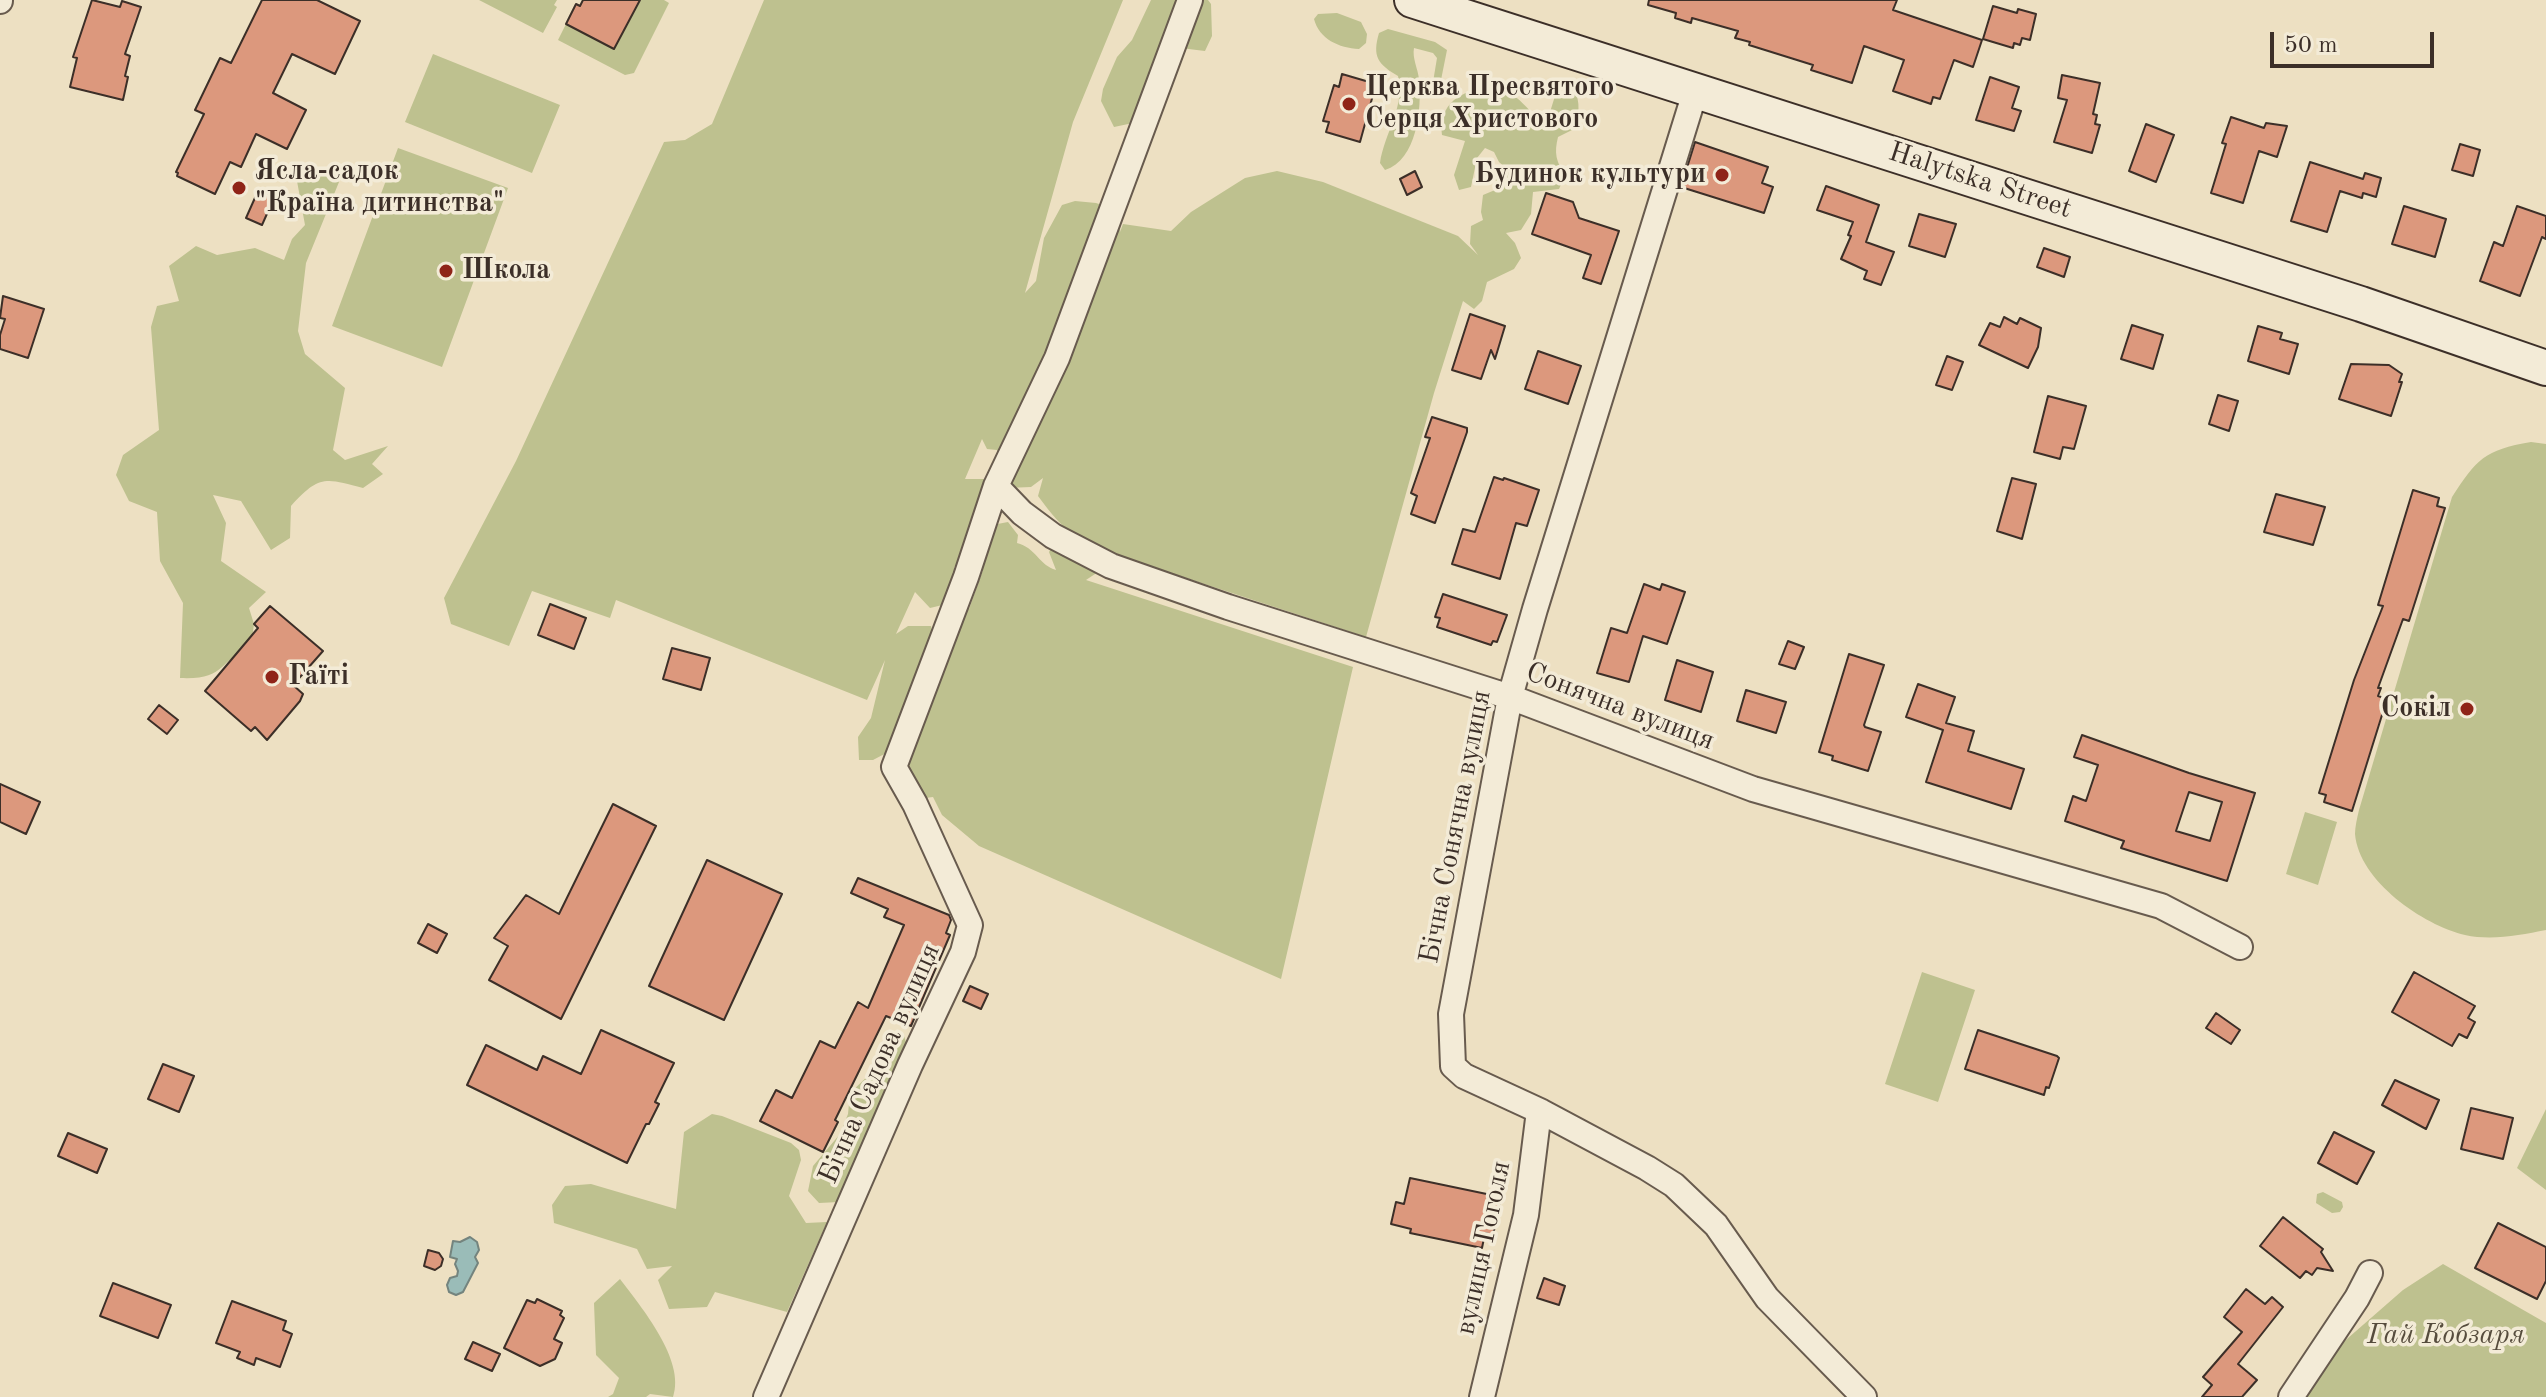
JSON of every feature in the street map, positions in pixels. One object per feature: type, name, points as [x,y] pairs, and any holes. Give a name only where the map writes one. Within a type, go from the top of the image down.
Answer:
[{"type":"street","name":"Бічна Садова вулиця","points":[[766,1397],[910,1065],[963,952],[970,925],[915,804],[894,767],[966,577],[996,486],[1057,358],[1190,0]]},
{"type":"street","name":"Halytska Street","points":[[1412,0],[1458,8],[1696,89],[2361,304],[2546,368]]},
{"type":"street","name":"Бічна Сонячна вулиця","points":[[1696,89],[1510,697],[1451,1014],[1453,1066],[1464,1076],[1539,1111],[1674,1185],[1716,1225],[1767,1298],[1864,1397]]},
{"type":"street","name":"Сонячна вулиця","points":[[996,486],[1022,513],[1053,536],[1111,566],[1228,607],[1510,697],[1753,789],[2161,906],[2240,947]]},
{"type":"street","name":"вулиця Гоголя","points":[[1482,1397],[1526,1215],[1539,1111]]},
{"type":"street","points":[[2291,1397],[2357,1298],[2370,1273]]},
{"type":"green space","points":[[479,0],[557,0],[554,5],[557,7],[543,33]]},
{"type":"green space","points":[[640,0],[664,0],[669,3],[634,73],[625,75],[558,40],[566,24],[614,49]]},
{"type":"green space","points":[[764,0],[1123,0],[1073,122],[1025,293],[1036,281],[1044,238],[1062,205],[1075,201],[1096,203],[1101,211],[1121,213],[1120,232],[1123,224],[1171,231],[1191,212],[1245,178],[1277,171],[1323,182],[1458,236],[1478,255],[1470,244],[1471,226],[1483,220],[1483,195],[1495,190],[1496,178],[1509,171],[1494,152],[1485,148],[1477,158],[1471,187],[1459,190],[1454,175],[1465,141],[1442,135],[1445,112],[1450,104],[1467,92],[1501,90],[1512,95],[1540,121],[1550,112],[1555,96],[1574,89],[1578,109],[1574,129],[1558,137],[1557,143],[1557,157],[1565,176],[1559,189],[1533,192],[1531,214],[1521,230],[1506,233],[1515,243],[1521,258],[1514,269],[1487,282],[1482,301],[1474,309],[1463,301],[1366,637],[1090,544],[1064,526],[1038,496],[1043,478],[1031,487],[1007,488],[997,450],[987,449],[982,439],[965,479],[984,479],[992,486],[969,559],[954,567],[959,598],[955,602],[930,608],[915,592],[896,634],[908,626],[931,626],[936,650],[892,750],[873,760],[859,760],[858,737],[871,718],[885,660],[867,700],[616,600],[610,618],[532,591],[509,646],[451,624],[444,598],[516,461],[664,142],[685,140],[712,124]]},
{"type":"green space","points":[[1151,0],[1208,0],[1211,4],[1212,36],[1205,51],[1164,46],[1133,123],[1114,127],[1101,101],[1103,89],[1117,57],[1132,40]]},
{"type":"green space","points":[[1337,13],[1361,22],[1367,34],[1366,43],[1359,49],[1344,47],[1320,32],[1314,19],[1318,14]]},
{"type":"green space","points":[[1388,29],[1435,42],[1447,50],[1440,85],[1435,93],[1432,88],[1437,58],[1433,53],[1414,48],[1420,91],[1415,132],[1404,156],[1385,170],[1380,163],[1397,109],[1400,87],[1398,76],[1378,59],[1376,48],[1379,33]]},
{"type":"green space","points":[[433,54],[560,105],[532,173],[405,122]]},
{"type":"green space","points":[[398,148],[508,188],[442,367],[332,326]]},
{"type":"green space","points":[[330,169],[338,174],[339,182],[306,263],[298,331],[305,354],[345,388],[333,450],[345,460],[388,446],[372,464],[383,474],[363,488],[331,481],[316,484],[291,506],[290,538],[271,550],[241,501],[213,495],[226,523],[221,561],[266,592],[249,608],[254,624],[251,646],[214,673],[180,678],[183,603],[160,561],[157,512],[129,501],[116,475],[123,455],[159,430],[151,327],[157,306],[179,301],[169,266],[196,246],[217,255],[255,248],[284,260],[292,239],[305,225],[297,181],[301,174]]},
{"type":"green space","name":"Сокіл","points":[[2531,442],[2546,444],[2546,930],[2506,937],[2475,937],[2431,922],[2380,884],[2359,851],[2355,828],[2452,497],[2483,458],[2502,449]]},
{"type":"green space","points":[[1008,522],[1018,535],[1017,543],[1028,548],[1050,568],[1056,570],[1049,552],[1054,544],[1098,572],[1086,580],[1353,667],[1281,979],[979,846],[942,815],[933,797],[917,799],[909,774],[909,735],[961,608],[969,609],[983,570],[976,557],[987,526]]},
{"type":"green space","points":[[2305,812],[2337,822],[2318,885],[2286,874]]},
{"type":"green space","points":[[1922,972],[1975,990],[1938,1102],[1885,1084]]},
{"type":"green space","points":[[886,1034],[904,1036],[907,1045],[867,1131],[852,1191],[839,1202],[819,1203],[808,1191],[813,1166],[840,1134],[848,1114],[850,1093],[870,1074]]},
{"type":"green space","points":[[2546,1109],[2546,1190],[2517,1168]]},
{"type":"green space","points":[[712,1114],[791,1143],[799,1150],[801,1160],[789,1196],[806,1223],[827,1222],[787,1312],[715,1292],[707,1307],[669,1309],[658,1280],[672,1266],[647,1269],[637,1249],[554,1223],[552,1205],[565,1186],[591,1184],[676,1209],[684,1132]]},
{"type":"green space","points":[[2323,1192],[2342,1202],[2340,1212],[2332,1213],[2316,1203],[2317,1194]]},
{"type":"green space","name":"Гай Кобзаря","points":[[2443,1264],[2546,1323],[2546,1397],[2304,1397],[2332,1352],[2403,1290]]},
{"type":"green space","points":[[620,1279],[649,1319],[667,1351],[675,1382],[673,1397],[650,1394],[646,1397],[608,1397],[613,1394],[619,1378],[596,1355],[594,1303]]},
{"type":"water","points":[[470,1237],[477,1242],[479,1250],[475,1257],[478,1263],[463,1292],[456,1295],[449,1292],[447,1285],[458,1271],[455,1264],[457,1259],[450,1257],[453,1241],[460,1242]]},
{"type":"building","points":[[92,0],[120,7],[122,1],[141,7],[125,54],[130,56],[123,100],[70,87],[77,58],[73,57]]},
{"type":"building","points":[[262,0],[317,0],[360,21],[335,74],[292,54],[273,93],[306,110],[287,149],[256,134],[241,167],[230,162],[215,194],[177,176],[176,172],[204,114],[195,110],[220,58],[231,63]]},
{"type":"building","points":[[583,0],[640,0],[614,49],[566,24],[576,4],[580,6]]},
{"type":"building","points":[[1649,0],[1897,0],[1893,10],[1982,40],[1973,67],[1954,60],[1940,99],[1933,97],[1931,104],[1893,91],[1904,60],[1864,46],[1852,83],[1811,70],[1813,65],[1749,45],[1750,42],[1735,38],[1738,31],[1692,18],[1691,23],[1675,18],[1676,13],[1648,5]]},
{"type":"building","points":[[1993,6],[2017,13],[2018,9],[2036,14],[2030,40],[2022,38],[2020,45],[2014,43],[2013,48],[1983,39]]},
{"type":"building","name":"Церква Пресвятого Серця Христового","points":[[1342,74],[1376,84],[1360,142],[1326,132],[1329,122],[1323,121],[1334,85],[1339,87]]},
{"type":"building","points":[[2062,75],[2100,83],[2093,114],[2097,115],[2095,124],[2100,125],[2092,153],[2054,142],[2067,100],[2058,98]]},
{"type":"building","points":[[1990,77],[2019,87],[2012,108],[2021,111],[2014,131],[1976,120]]},
{"type":"building","points":[[2231,117],[2264,128],[2266,123],[2287,126],[2277,157],[2259,151],[2243,203],[2211,193]]},
{"type":"building","points":[[2146,124],[2174,135],[2156,182],[2129,171]]},
{"type":"building","name":"Будинок культури","points":[[1695,142],[1768,167],[1762,183],[1773,187],[1764,213],[1681,187]]},
{"type":"building","points":[[2460,144],[2480,150],[2473,176],[2452,170]]},
{"type":"building","points":[[2310,162],[2363,179],[2365,173],[2381,178],[2376,197],[2363,193],[2362,198],[2340,191],[2327,232],[2291,221]]},
{"type":"building","points":[[1415,171],[1422,187],[1407,195],[1400,179]]},
{"type":"building","points":[[1826,186],[1879,205],[1866,242],[1894,252],[1881,285],[1864,279],[1867,271],[1841,259],[1851,236],[1848,235],[1853,222],[1817,210]]},
{"type":"building","points":[[258,191],[274,198],[262,225],[246,218]]},
{"type":"building","points":[[1546,193],[1573,202],[1579,218],[1619,231],[1601,284],[1583,278],[1591,255],[1532,234]]},
{"type":"building","points":[[2404,206],[2446,219],[2435,257],[2392,244]]},
{"type":"building","points":[[2517,206],[2546,216],[2546,239],[2542,237],[2520,296],[2480,281],[2494,242],[2503,246]]},
{"type":"building","points":[[1919,214],[1956,224],[1945,257],[1909,246]]},
{"type":"building","points":[[2044,248],[2070,257],[2064,277],[2037,267]]},
{"type":"building","points":[[3,296],[44,309],[28,358],[0,349],[5,319],[0,318]]},
{"type":"building","points":[[1470,314],[1505,326],[1495,359],[1491,350],[1481,379],[1452,370]]},
{"type":"building","points":[[2004,317],[2017,324],[2020,318],[2041,328],[2038,347],[2028,368],[1979,345],[1990,323],[2000,327]]},
{"type":"building","points":[[2132,325],[2163,335],[2153,369],[2121,359]]},
{"type":"building","points":[[2258,326],[2282,333],[2280,339],[2298,344],[2289,374],[2248,361]]},
{"type":"building","points":[[1538,351],[1581,366],[1568,404],[1525,389]]},
{"type":"building","points":[[1947,356],[1963,362],[1952,390],[1936,385]]},
{"type":"building","points":[[2351,364],[2389,365],[2402,374],[2391,416],[2339,399]]},
{"type":"building","points":[[2218,395],[2238,401],[2229,431],[2209,424]]},
{"type":"building","points":[[2048,396],[2086,406],[2074,449],[2063,447],[2060,459],[2034,452]]},
{"type":"building","points":[[1432,417],[1467,428],[1435,523],[1411,514],[1417,496],[1411,493],[1430,438],[1425,437]]},
{"type":"building","points":[[1494,477],[1539,490],[1527,526],[1516,523],[1500,579],[1452,564],[1463,529],[1475,532]]},
{"type":"building","points":[[2012,478],[2036,484],[2022,539],[1997,531]]},
{"type":"building","points":[[2413,490],[2439,498],[2437,506],[2445,508],[2409,621],[2403,619],[2378,688],[2381,688],[2378,696],[2387,699],[2352,811],[2324,802],[2326,795],[2319,793],[2354,680],[2383,606],[2378,605]]},
{"type":"building","points":[[2276,494],[2325,507],[2313,545],[2264,532]]},
{"type":"building","points":[[1644,584],[1660,590],[1662,584],[1685,592],[1667,644],[1643,636],[1629,682],[1597,673],[1611,628],[1627,633]]},
{"type":"building","points":[[1443,594],[1507,615],[1497,642],[1493,641],[1491,645],[1437,627],[1440,618],[1435,617]]},
{"type":"building","points":[[550,604],[586,618],[574,649],[538,635]]},
{"type":"building","points":[[270,606],[323,651],[293,685],[303,694],[300,701],[267,740],[255,727],[251,731],[205,691],[258,628],[254,624]]},
{"type":"building","points":[[1788,641],[1804,647],[1795,669],[1779,664]]},
{"type":"building","points":[[672,648],[710,658],[701,690],[663,679]]},
{"type":"building","points":[[1849,654],[1884,665],[1864,725],[1881,732],[1868,771],[1832,760],[1833,756],[1819,752]]},
{"type":"building","points":[[1677,660],[1713,672],[1701,712],[1665,700]]},
{"type":"building","points":[[1918,684],[1955,697],[1946,723],[1974,731],[1968,751],[2024,769],[2011,809],[1926,782],[1943,730],[1906,717]]},
{"type":"building","points":[[1746,690],[1786,702],[1776,733],[1737,721]]},
{"type":"building","points":[[159,705],[178,720],[167,734],[148,719]]},
{"type":"building","points":[[2082,735],[2255,793],[2227,881],[2121,848],[2124,841],[2065,821],[2073,796],[2086,801],[2098,765],[2074,757]],"holes":[[[2189,792],[2222,802],[2210,841],[2176,831]]]},
{"type":"building","points":[[0,784],[40,802],[26,834],[0,822]]},
{"type":"building","points":[[613,804],[656,826],[561,1019],[489,980],[508,946],[494,938],[526,895],[559,914]]},
{"type":"building","points":[[707,860],[782,894],[724,1020],[649,986]]},
{"type":"building","points":[[858,878],[949,915],[951,920],[946,933],[950,935],[911,1026],[886,1016],[835,1120],[838,1122],[823,1152],[760,1121],[776,1090],[792,1098],[820,1041],[835,1048],[858,1002],[868,1008],[904,925],[884,917],[888,909],[851,893]]},
{"type":"building","points":[[428,924],[447,934],[437,953],[418,943]]},
{"type":"building","points":[[2414,972],[2475,1006],[2468,1018],[2475,1022],[2467,1038],[2459,1034],[2452,1046],[2392,1012]]},
{"type":"building","points":[[970,986],[988,994],[981,1009],[963,1001]]},
{"type":"building","points":[[2216,1013],[2240,1030],[2231,1044],[2206,1028]]},
{"type":"building","points":[[601,1030],[674,1063],[655,1102],[659,1104],[627,1163],[467,1085],[486,1045],[537,1070],[543,1056],[581,1074]]},
{"type":"building","points":[[1978,1030],[2057,1056],[2059,1058],[2049,1088],[2046,1087],[2044,1095],[1965,1069]]},
{"type":"building","points":[[163,1064],[194,1076],[179,1112],[148,1099]]},
{"type":"building","points":[[2395,1080],[2439,1100],[2426,1129],[2382,1105]]},
{"type":"building","points":[[2471,1108],[2513,1118],[2503,1159],[2461,1149]]},
{"type":"building","points":[[2334,1132],[2374,1152],[2357,1184],[2318,1163]]},
{"type":"building","points":[[68,1133],[107,1149],[97,1173],[58,1156]]},
{"type":"building","points":[[1410,1178],[1501,1197],[1493,1235],[1485,1233],[1482,1248],[1410,1233],[1411,1229],[1391,1224],[1396,1202],[1404,1204]]},
{"type":"building","points":[[2283,1217],[2323,1249],[2321,1252],[2333,1271],[2317,1268],[2312,1275],[2306,1271],[2300,1278],[2260,1246]]},
{"type":"building","points":[[2498,1223],[2546,1247],[2546,1281],[2537,1299],[2475,1268]]},
{"type":"building","points":[[428,1250],[439,1253],[443,1259],[441,1266],[435,1270],[424,1266]]},
{"type":"building","points":[[1544,1278],[1565,1286],[1559,1305],[1537,1298]]},
{"type":"building","points":[[113,1283],[171,1305],[158,1338],[100,1316]]},
{"type":"building","points":[[2246,1289],[2265,1304],[2272,1297],[2283,1307],[2238,1364],[2257,1380],[2242,1397],[2202,1397],[2212,1385],[2203,1377],[2242,1332],[2224,1317]]},
{"type":"building","points":[[537,1299],[562,1311],[560,1315],[564,1318],[554,1339],[562,1343],[555,1359],[540,1366],[504,1348],[527,1300],[535,1303]]},
{"type":"building","points":[[232,1301],[286,1321],[283,1330],[292,1334],[280,1367],[256,1358],[254,1365],[237,1358],[240,1352],[216,1343]]},
{"type":"building","points":[[473,1342],[500,1354],[492,1371],[465,1359]]},
{"type":"place","name":"Церква Пресвятого Серця Христового","points":[[1349,104]]},
{"type":"place","name":"Будинок культури","points":[[1722,175]]},
{"type":"place","name":"Ясла-садок \"Країна дитинства\"","points":[[239,188]]},
{"type":"place","name":"Школа","points":[[446,271]]},
{"type":"place","name":"Гаїті","points":[[272,677]]},
{"type":"place","name":"Сокіл","points":[[2467,709]]}]
